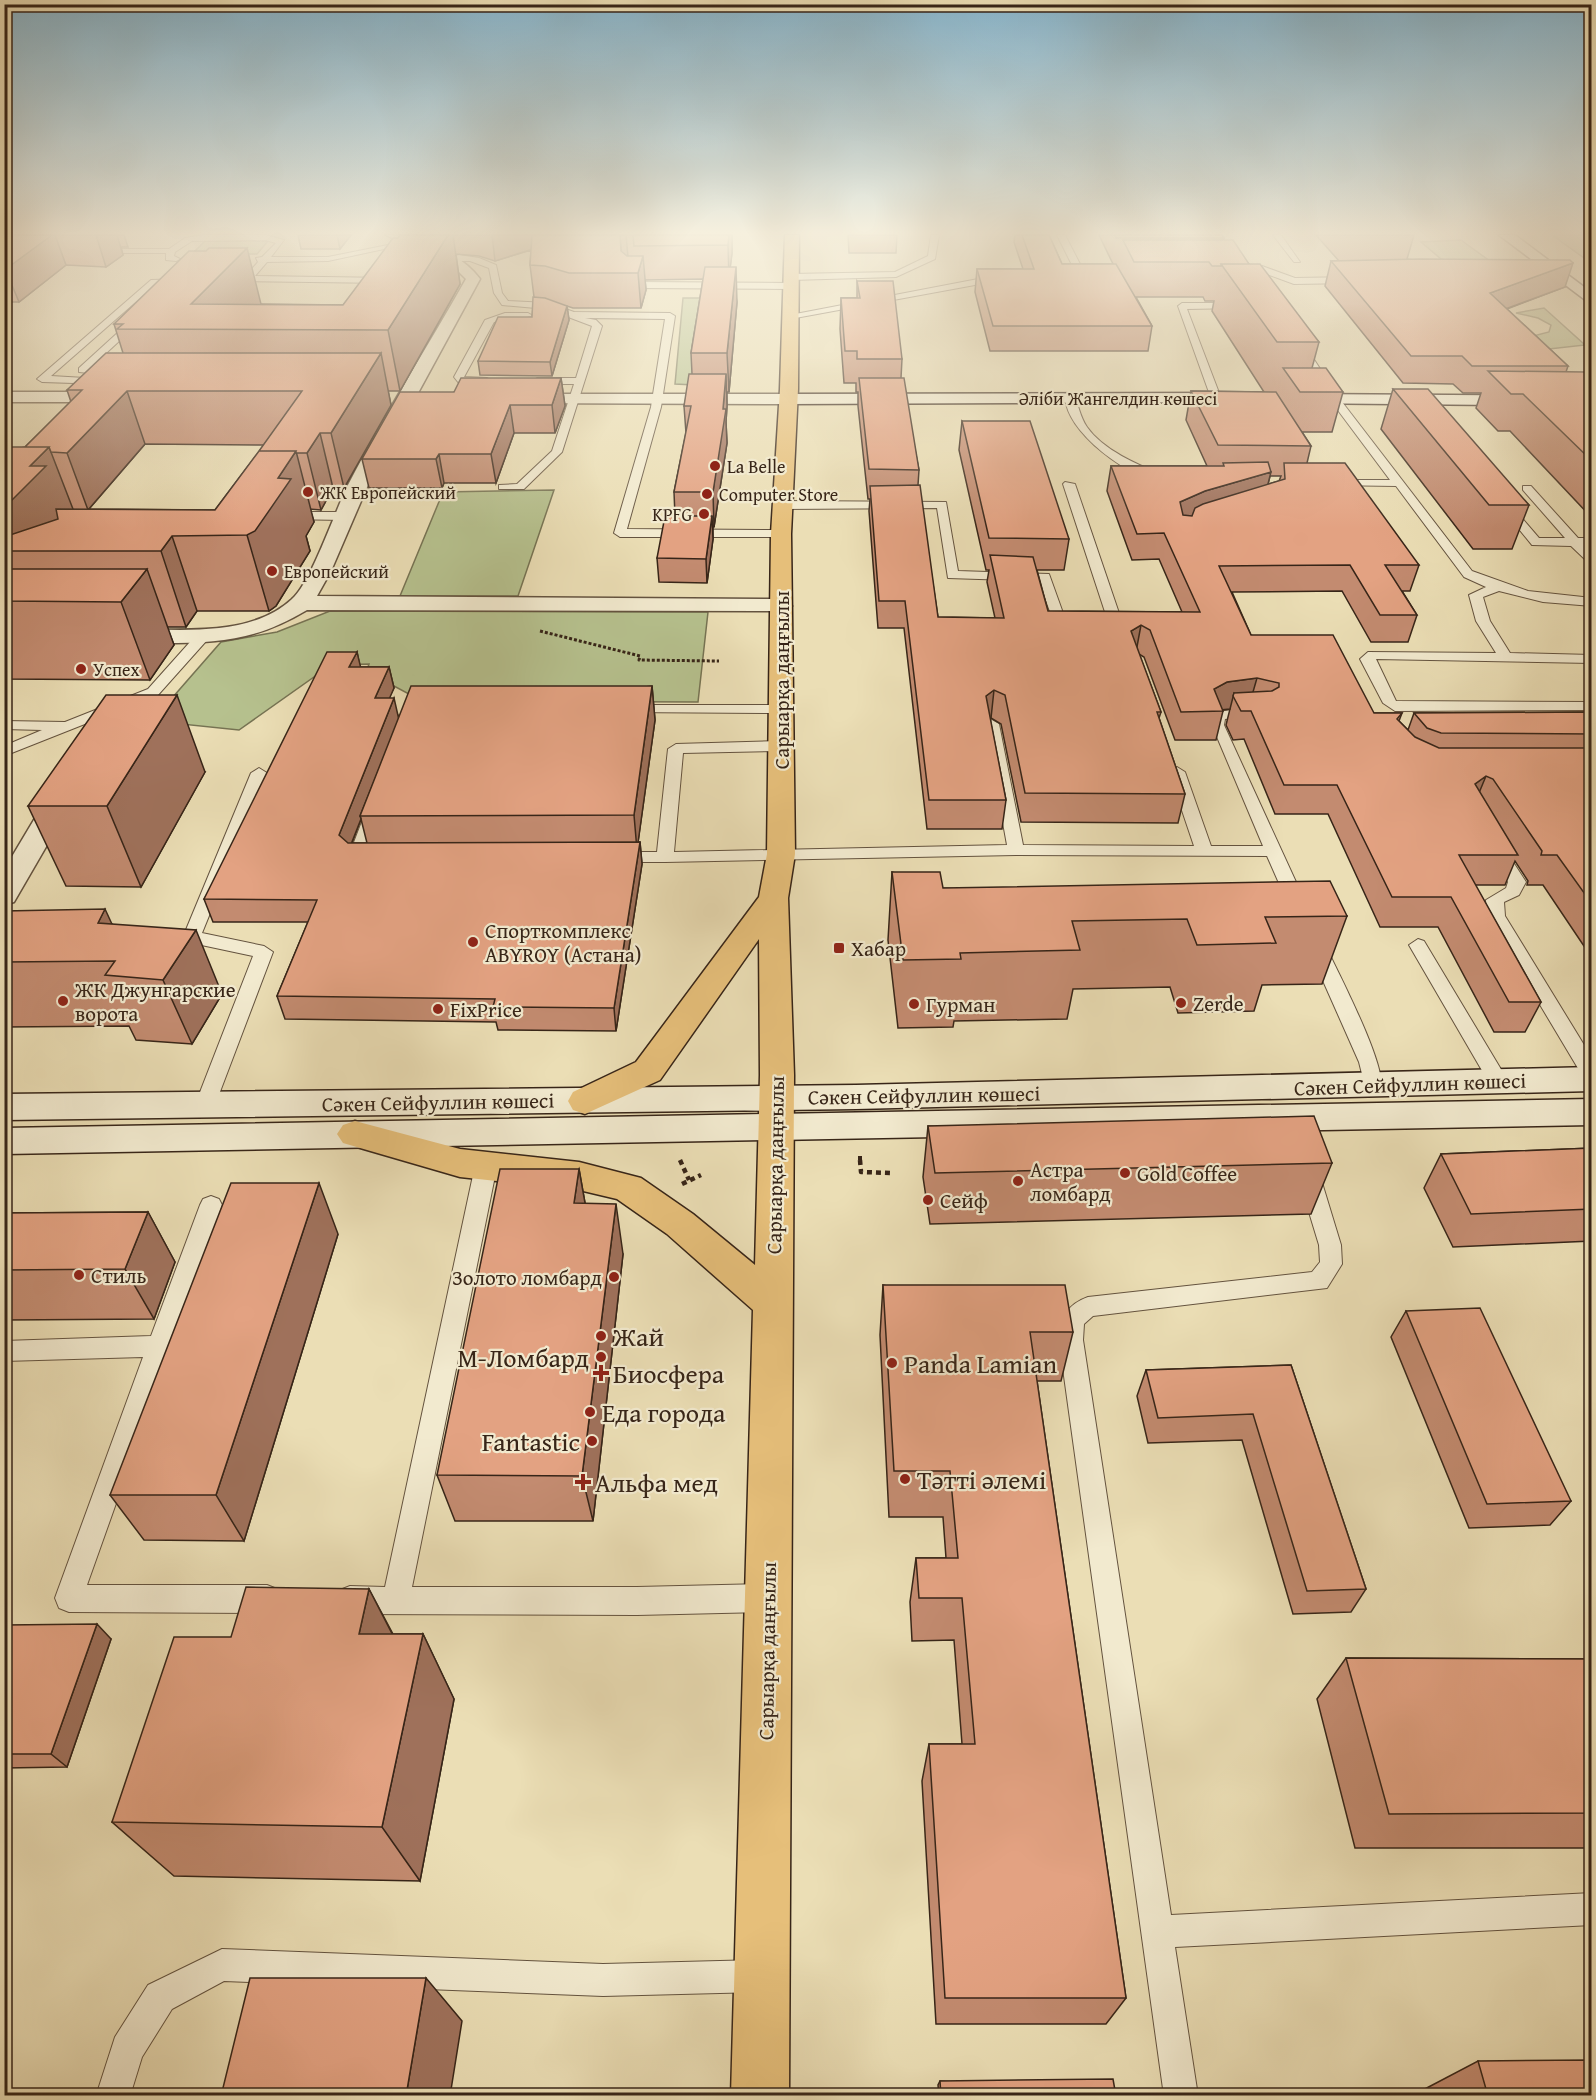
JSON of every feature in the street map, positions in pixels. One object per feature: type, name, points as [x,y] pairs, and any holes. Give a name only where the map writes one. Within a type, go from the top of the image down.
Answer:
[{"type":"main road","name":"Сарыарқа даңғылы","points":[[760,2096],[776,1112],[773,898],[781,854],[781,534],[790,333]]},
{"type":"main road","points":[[585,1101],[648,1071],[773,898]]},
{"type":"main road","points":[[355,1134],[460,1163],[579,1176],[628,1188],[680,1224],[772,1303]]},
{"type":"street","points":[[302,603],[345,516],[396,399],[436,333]]},
{"type":"street","points":[[4,397],[131,398]]},
{"type":"street","name":"Әліби Жангелдин көшесі","points":[[507,399],[1252,398]]},
{"type":"street","points":[[1276,398],[1589,400]]},
{"type":"street","points":[[396,399],[428,399]]},
{"type":"street","points":[[110,636],[203,636],[238,632],[269,622],[302,603],[781,606]]},
{"type":"street","points":[[4,896],[51,814]]},
{"type":"street","name":"Сәкен Сейфуллин көшесі","points":[[4,1141],[355,1134],[776,1112],[1592,1077]]},
{"type":"street","name":"Сәкен Сейфуллин көшесі","points":[[4,1107],[585,1101],[1293,1138],[1592,1112]]},
{"type":"lane","points":[[95,333],[42,379],[115,377]]},
{"type":"lane","points":[[115,377],[82,370],[122,333]]},
{"type":"lane","points":[[483,333],[459,376],[462,380],[470,381],[503,381]]},
{"type":"lane","points":[[503,487],[520,487],[557,452],[595,333]]},
{"type":"lane","points":[[668,333],[658,399],[620,533],[781,534]]},
{"type":"lane","points":[[1192,333],[1216,398]]},
{"type":"lane","points":[[1293,335],[1335,399],[1468,574],[1495,588],[1549,599],[1592,602]]},
{"type":"lane","points":[[81,408],[96,397],[115,377]]},
{"type":"lane","points":[[525,381],[579,381]]},
{"type":"lane","points":[[1070,398],[1082,428],[1092,439],[1148,474],[1172,480]]},
{"type":"lane","points":[[1412,399],[1424,413]]},
{"type":"lane","points":[[1316,483],[1399,483]]},
{"type":"lane","points":[[782,506],[942,504],[952,575],[1044,577],[1058,617],[1113,616],[1069,484]]},
{"type":"lane","points":[[1527,488],[1592,562]]},
{"type":"lane","points":[[1499,499],[1536,542],[1592,542]]},
{"type":"lane","points":[[273,516],[345,516]]},
{"type":"lane","points":[[1495,588],[1476,595],[1477,608],[1483,625],[1507,659]]},
{"type":"lane","points":[[4,752],[153,692],[203,636]]},
{"type":"lane","points":[[1592,659],[1373,655],[1367,659],[1389,703],[1395,708],[1592,706]]},
{"type":"lane","points":[[610,709],[781,709]]},
{"type":"lane","points":[[1263,713],[1222,715],[1216,718],[1369,1062],[1373,1085]]},
{"type":"lane","points":[[992,724],[1016,850]]},
{"type":"lane","points":[[4,725],[67,726]]},
{"type":"lane","points":[[665,857],[676,748],[780,746]]},
{"type":"lane","points":[[1170,755],[1205,852]]},
{"type":"lane","points":[[205,1105],[264,952],[192,937],[259,773]]},
{"type":"lane","points":[[380,858],[356,858],[381,794]]},
{"type":"lane","points":[[1485,832],[1516,882],[1513,891],[1495,900],[1496,916],[1592,1077]]},
{"type":"lane","points":[[594,857],[1016,850],[1274,851]]},
{"type":"lane","points":[[897,852],[902,873]]},
{"type":"lane","points":[[1418,945],[1498,1082]]},
{"type":"lane","points":[[1181,2096],[1071,1340],[1073,1320],[1088,1307],[1318,1281],[1331,1264],[1330,1245],[1293,1138]]},
{"type":"lane","points":[[396,1600],[486,1166]]},
{"type":"lane","points":[[211,1205],[69,1598],[291,1599]]},
{"type":"lane","points":[[4,1351],[159,1346]]},
{"type":"lane","points":[[326,1600],[637,1601],[768,1598]]},
{"type":"lane","points":[[1157,1932],[1592,1909]]},
{"type":"lane","points":[[112,2096],[127,2049],[160,1997],[222,1965],[603,1980],[762,1976]]},
{"type":"path","points":[[530,629],[640,656],[639,660],[719,661]]},
{"type":"path","points":[[860,1152],[861,1172],[891,1173]]},
{"type":"path","points":[[680,1156],[680,1165],[689,1180]]},
{"type":"green space","points":[[680,333],[705,333],[694,385],[675,384]]},
{"type":"green space","points":[[1545,333],[1572,333],[1585,345],[1549,349],[1533,336]]},
{"type":"green space","points":[[554,490],[518,596],[400,596],[443,492]]},
{"type":"green space","points":[[330,611],[708,612],[698,702],[422,701],[394,686],[362,684],[369,664],[331,665],[239,730],[152,721],[221,642],[277,632]]},
{"type":"building","points":[[491,333],[559,333],[550,362],[478,361]]},
{"type":"building","points":[[694,333],[729,333],[727,353],[691,353]]},
{"type":"building","points":[[844,333],[899,333],[902,359],[857,359],[857,351],[845,351]]},
{"type":"building","points":[[1271,333],[1312,333],[1319,342],[1277,342]]},
{"type":"building","points":[[1392,333],[1533,333],[1568,366],[1472,366],[1462,356],[1411,356]]},
{"type":"building","points":[[106,353],[381,353],[331,433],[320,433],[307,453],[259,451],[302,391],[127,391],[67,453],[51,452],[49,447],[25,447],[82,390],[67,390]]},
{"type":"building","points":[[1283,368],[1326,368],[1343,392],[1300,392]]},
{"type":"building","points":[[1488,371],[1586,372],[1592,376],[1592,461],[1523,394],[1511,394]]},
{"type":"building","points":[[689,374],[726,374],[723,409],[726,409],[713,492],[674,492],[691,406],[684,406]]},
{"type":"building","points":[[461,378],[561,378],[552,405],[510,405],[491,454],[439,454],[436,459],[362,459],[400,392],[454,392]]},
{"type":"building","points":[[859,378],[904,378],[919,470],[869,469]]},
{"type":"building","points":[[1393,389],[1428,389],[1529,505],[1489,505]]},
{"type":"building","points":[[1191,391],[1276,392],[1311,446],[1218,445]]},
{"type":"building","points":[[962,421],[1030,421],[1069,539],[989,538]]},
{"type":"building","points":[[10,447],[49,447],[30,466],[46,466],[4,508],[4,452]]},
{"type":"building","points":[[259,451],[296,451],[278,478],[291,479],[255,531],[247,535],[172,536],[161,551],[4,551],[4,537],[58,519],[56,509],[215,510]]},
{"type":"building","points":[[1268,462],[1271,472],[1205,491],[1180,502],[1183,515],[1192,516],[1195,508],[1203,504],[1285,479],[1284,463],[1345,463],[1419,565],[1385,565],[1417,615],[1380,615],[1350,565],[1219,566],[1251,635],[1333,635],[1374,713],[1402,713],[1397,719],[1415,737],[1439,748],[1592,748],[1592,904],[1557,855],[1541,855],[1542,851],[1493,779],[1486,776],[1475,784],[1518,855],[1459,855],[1541,1002],[1509,1002],[1451,897],[1392,897],[1337,785],[1284,785],[1251,711],[1241,711],[1233,696],[1234,693],[1272,691],[1279,687],[1279,683],[1257,678],[1227,682],[1214,689],[1223,711],[1181,712],[1150,630],[1141,625],[1131,631],[1161,712],[1157,712],[1185,794],[1025,793],[1005,695],[994,690],[986,696],[1006,800],[929,800],[905,601],[879,601],[870,486],[920,485],[938,617],[1004,618],[990,555],[1033,557],[1048,611],[1200,612],[1164,533],[1137,534],[1111,466],[1224,466],[1223,463]]},
{"type":"building","points":[[665,516],[712,516],[706,559],[657,558]]},
{"type":"building","points":[[4,569],[147,569],[121,602],[4,601]]},
{"type":"building","points":[[327,652],[357,652],[349,667],[389,667],[375,698],[394,698],[339,835],[348,843],[640,842],[614,1008],[493,1007],[495,999],[277,996],[317,900],[204,899]]},
{"type":"building","points":[[411,686],[652,686],[634,815],[360,816]]},
{"type":"building","points":[[106,695],[177,695],[107,806],[28,806]]},
{"type":"building","points":[[1592,712],[1592,734],[1441,733],[1427,728],[1414,713]]},
{"type":"building","points":[[892,872],[940,872],[943,888],[1330,881],[1347,916],[1265,917],[1276,943],[1197,945],[1187,919],[1072,921],[1080,950],[960,953],[961,959],[903,960]]},
{"type":"building","points":[[105,909],[98,923],[196,930],[163,980],[105,975],[115,961],[4,962],[4,911]]},
{"type":"building","points":[[1314,1116],[1332,1163],[935,1173],[928,1126]]},
{"type":"building","points":[[1592,1148],[1592,1209],[1471,1214],[1441,1154]]},
{"type":"building","points":[[500,1169],[579,1169],[574,1203],[616,1204],[582,1476],[437,1475]]},
{"type":"building","points":[[231,1183],[319,1183],[216,1495],[110,1495]]},
{"type":"building","points":[[148,1212],[125,1269],[4,1270],[4,1213]]},
{"type":"building","points":[[883,1285],[1065,1285],[1073,1332],[1030,1332],[1126,1998],[945,1998],[929,1744],[975,1744],[962,1598],[919,1598],[916,1558],[958,1558],[950,1471],[894,1471]]},
{"type":"building","points":[[1480,1308],[1571,1501],[1487,1504],[1406,1311]]},
{"type":"building","points":[[1291,1365],[1366,1589],[1307,1591],[1253,1414],[1158,1418],[1146,1370]]},
{"type":"building","points":[[246,1587],[369,1589],[359,1634],[423,1634],[382,1827],[112,1822],[174,1637],[231,1637]]},
{"type":"building","points":[[97,1624],[51,1754],[4,1754],[4,1625]]},
{"type":"building","points":[[1346,1658],[1592,1659],[1592,1813],[1389,1814]]},
{"type":"building","points":[[250,1978],[426,1978],[406,2096],[221,2096]]},
{"type":"building","points":[[1592,2060],[1592,2096],[1488,2096],[1478,2061]]},
{"type":"building","points":[[1113,2079],[1116,2096],[941,2096],[940,2081]]},
{"type":"place","name":"La Belle","points":[[715,466]]},
{"type":"place","name":"ЖК Европейский","points":[[308,492]]},
{"type":"place","name":"Computer Store","points":[[707,494]]},
{"type":"place","name":"KPFG","points":[[704,514]]},
{"type":"place","name":"Европейский","points":[[272,571]]},
{"type":"place","name":"Успех","points":[[81,669]]},
{"type":"place","name":"Спорткомплекс ABYROY (Астана)","points":[[473,942]]},
{"type":"place","name":"Хабар","points":[[839,948]]},
{"type":"place","name":"ЖК Джунгарские ворота","points":[[63,1001]]},
{"type":"place","name":"Zerde","points":[[1181,1003]]},
{"type":"place","name":"Гурман","points":[[914,1004]]},
{"type":"place","name":"FixPrice","points":[[438,1009]]},
{"type":"place","name":"Gold Coffee","points":[[1125,1173]]},
{"type":"place","name":"Астра ломбард","points":[[1018,1181]]},
{"type":"place","name":"Сейф","points":[[928,1200]]},
{"type":"place","name":"Стиль","points":[[79,1275]]},
{"type":"place","name":"Золото ломбард","points":[[614,1277]]},
{"type":"place","name":"Жай","points":[[601,1336]]},
{"type":"place","name":"М-Ломбард","points":[[601,1357]]},
{"type":"place","name":"Panda Lamian","points":[[892,1363]]},
{"type":"place","name":"Биосфера","points":[[601,1373]]},
{"type":"place","name":"Еда города","points":[[590,1412]]},
{"type":"place","name":"Fantastic","points":[[592,1441]]},
{"type":"place","name":"Тәтті әлемі","points":[[905,1479]]},
{"type":"place","name":"Альфа мед","points":[[583,1482]]}]
